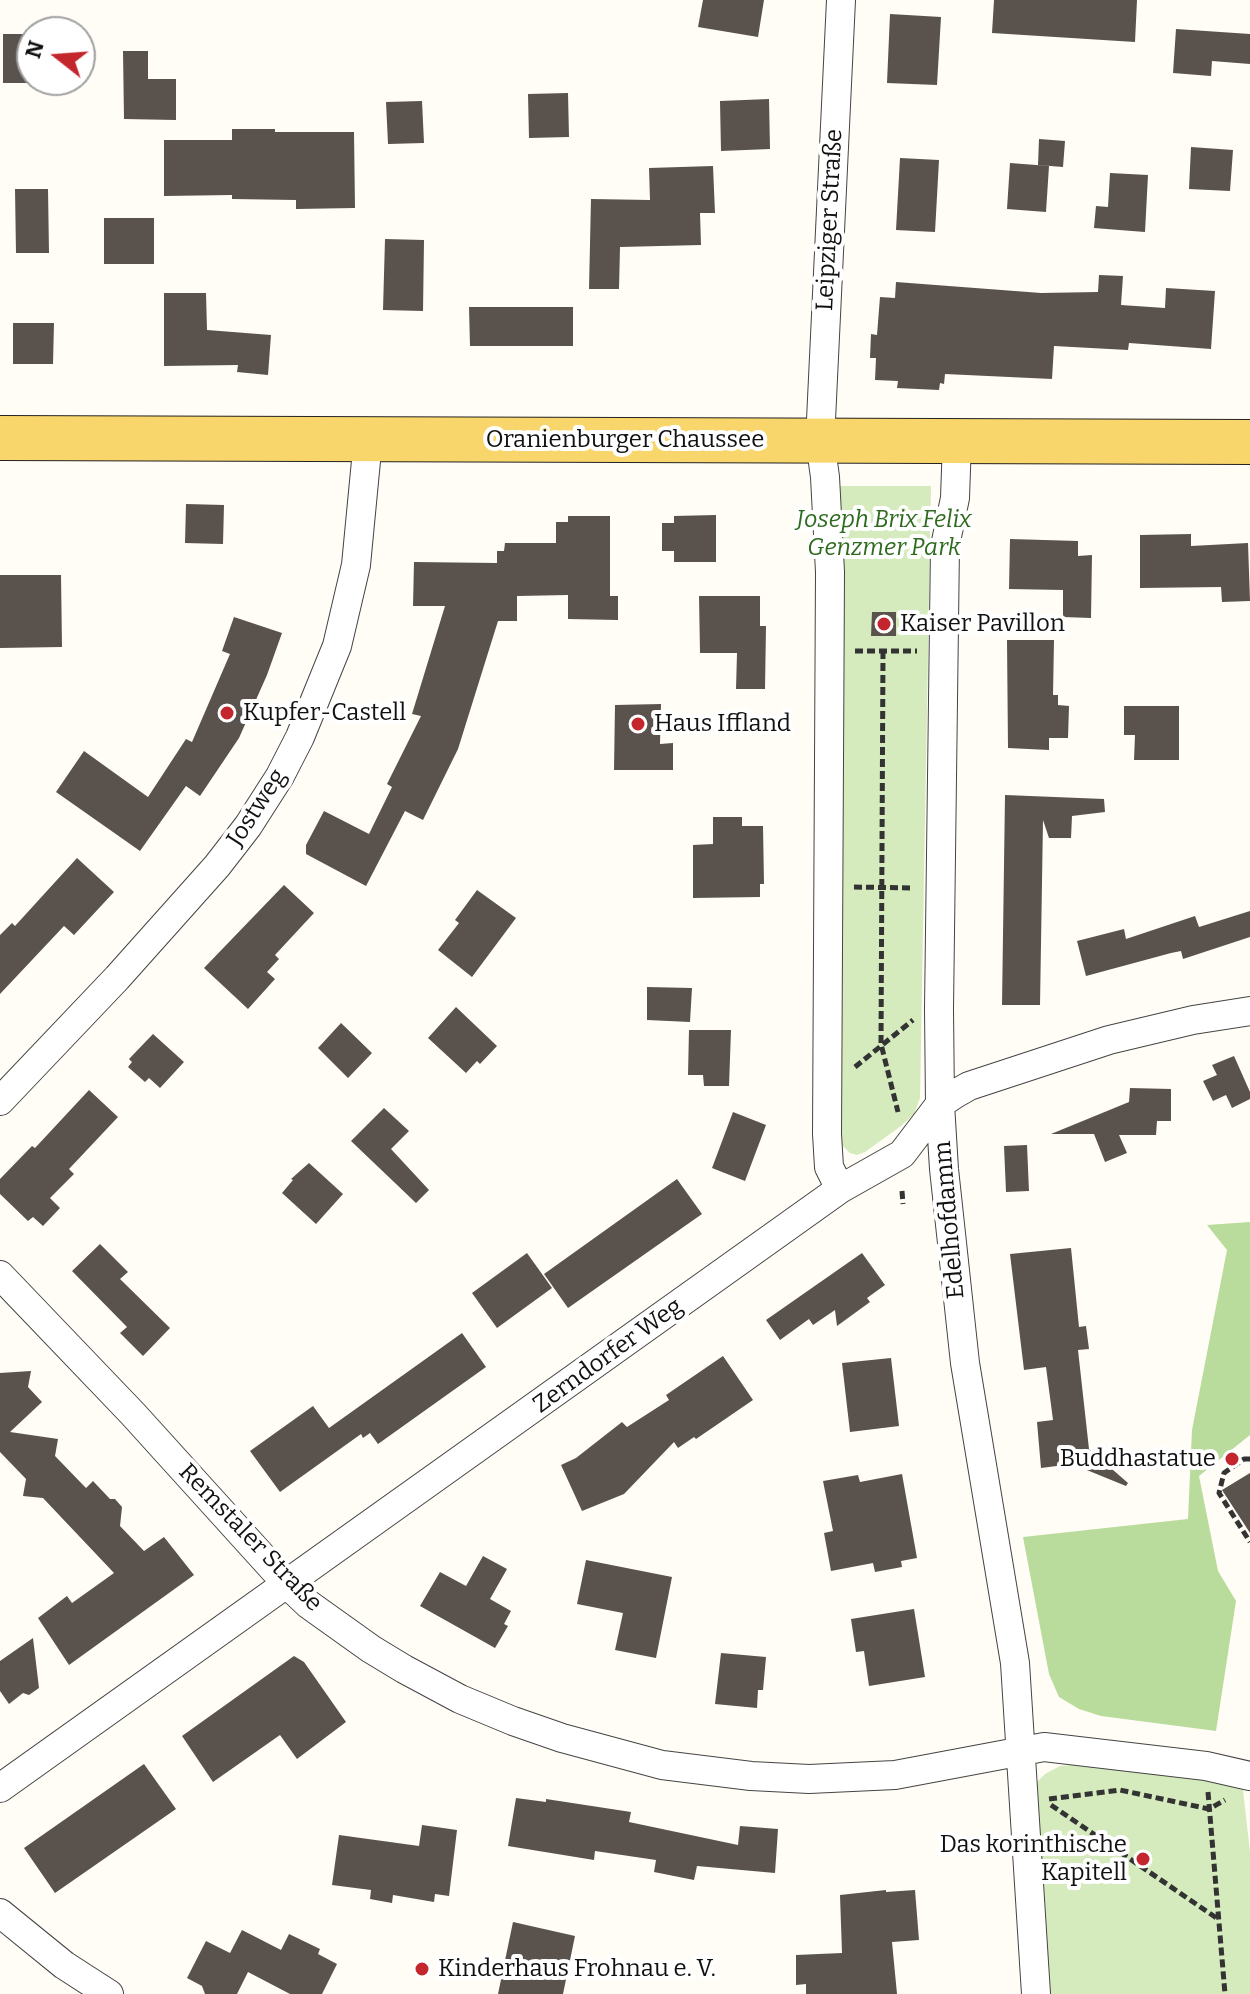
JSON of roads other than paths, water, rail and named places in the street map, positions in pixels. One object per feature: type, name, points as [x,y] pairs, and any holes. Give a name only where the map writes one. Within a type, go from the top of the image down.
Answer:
[{"type":"main road","name":"Oranienburger Chaussee","points":[[0,438],[1250,442]]},
{"type":"street","name":"Leipziger Straße","points":[[820,441],[841,0]]},
{"type":"street","name":"Jostweg","points":[[0,1101],[117,978],[217,866],[248,826],[280,776],[321,690],[340,635],[356,565],[368,440]]},
{"type":"street","points":[[820,441],[830,572],[827,1134],[829,1167],[840,1189]]},
{"type":"street","name":"Edelhofdamm","points":[[957,441],[955,498],[945,546],[940,1104],[960,1324],[1015,1663],[1036,1994]]},
{"type":"street","name":"Zerndorfer Weg","points":[[0,1788],[840,1189],[902,1154],[940,1104],[969,1086],[1109,1040],[1193,1020],[1250,1011]]},
{"type":"street","name":"Remstaler Straße","points":[[0,1275],[308,1604],[371,1649],[460,1699],[562,1738],[662,1765],[751,1776],[809,1779],[895,1775],[1044,1747],[1158,1759],[1250,1776]]},
{"type":"street","points":[[0,1913],[64,1965],[109,1994]]},
{"type":"place","name":"Kaiser Pavillon","points":[[884,624]]},
{"type":"place","name":"Kupfer-Castell","points":[[227,713]]},
{"type":"place","name":"Haus Iffland","points":[[638,724]]},
{"type":"place","name":"Buddhastatue","points":[[1232,1459]]},
{"type":"place","name":"Das korinthische Kapitell","points":[[1143,1859]]},
{"type":"place","name":"Kinderhaus Frohnau e. V.","points":[[422,1969]]},
{"type":"park label","name":"Joseph Brix Felix Genzmer Park","points":[[884,534]]}]
